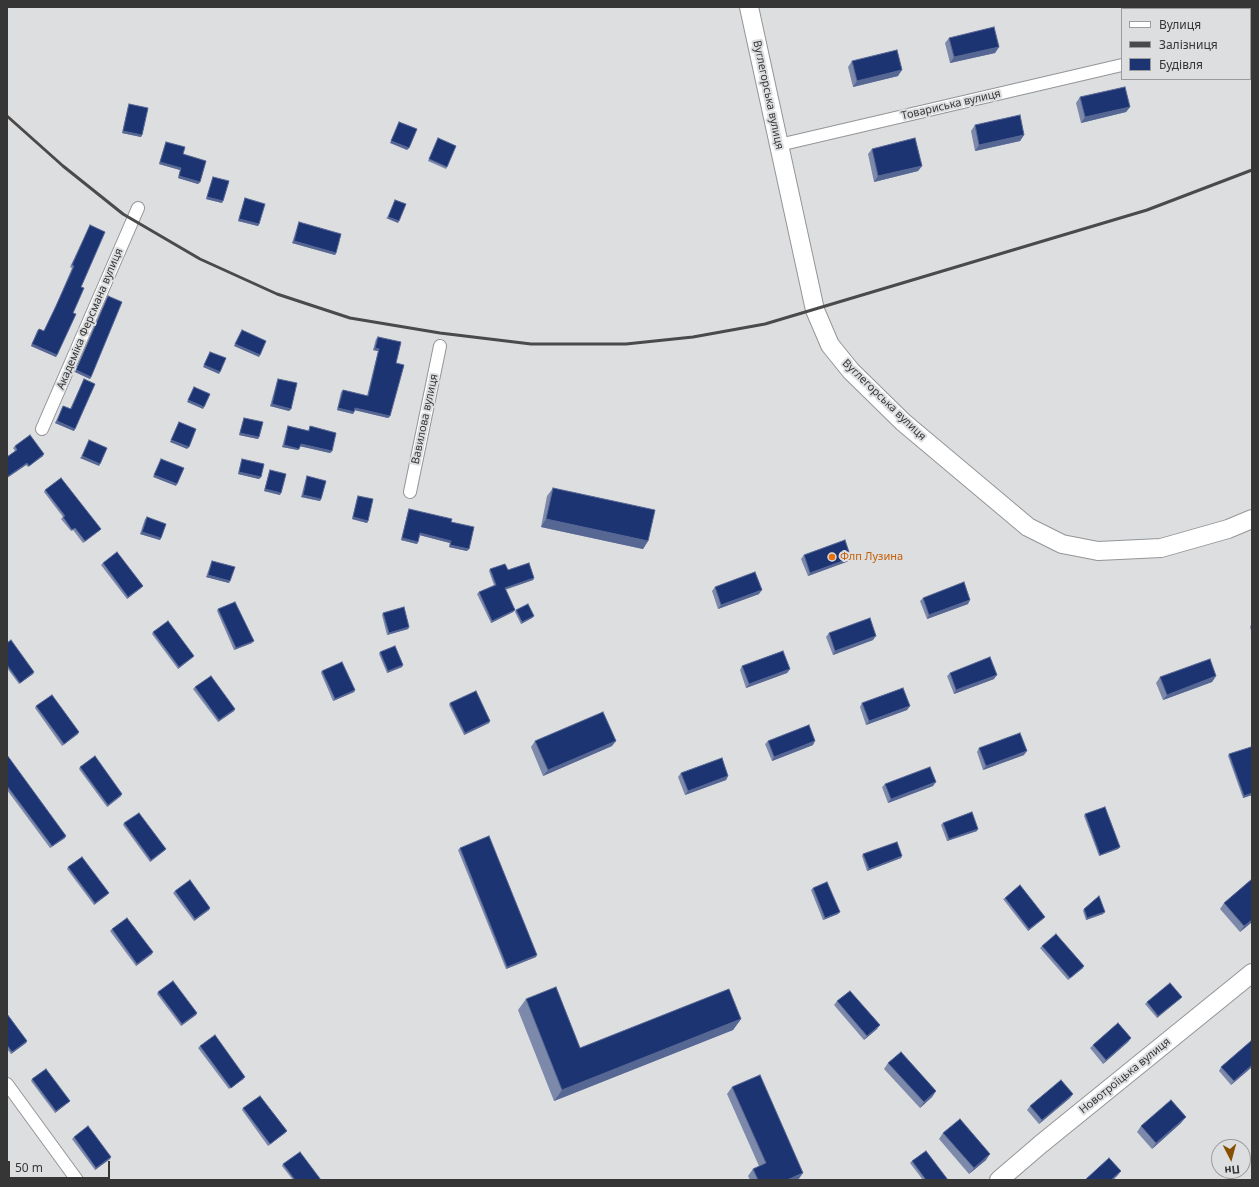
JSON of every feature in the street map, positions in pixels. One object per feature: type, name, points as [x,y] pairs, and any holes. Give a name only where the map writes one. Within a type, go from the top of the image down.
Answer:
[{"type":"main road","name":"Вуглегорська вулиця","points":[[749,7],[815,310],[830,345],[850,371],[903,422],[1028,527],[1062,544],[1098,551],[1161,548],[1228,529],[1252,519]]},
{"type":"main road","name":"Новотроїцька вулиця","points":[[999,1180],[1041,1144],[1252,974]]},
{"type":"street","name":"Товариська вулиця","points":[[779,144],[1121,65]]},
{"type":"street","name":"Академіка Ферсмана вулиця","points":[[42,429],[138,208]]},
{"type":"street","name":"Вавилова вулиця","points":[[410,492],[440,346]]},
{"type":"street","points":[[7,1084],[77,1180]]},
{"type":"building","points":[[994,27],[999,47],[954,57],[949,38]]},
{"type":"building","points":[[897,50],[902,70],[857,81],[852,61]]},
{"type":"building","points":[[1125,87],[1130,107],[1085,117],[1080,97]]},
{"type":"building","points":[[129,104],[148,108],[142,135],[123,131]]},
{"type":"building","points":[[1020,115],[1024,135],[979,145],[975,125]]},
{"type":"building","points":[[399,122],[417,129],[409,148],[391,141]]},
{"type":"building","points":[[438,138],[456,146],[447,167],[429,159]]},
{"type":"building","points":[[915,138],[922,166],[878,176],[872,149]]},
{"type":"building","points":[[166,142],[185,147],[183,154],[206,161],[200,182],[179,176],[181,168],[160,162]]},
{"type":"building","points":[[213,177],[229,181],[223,201],[207,197]]},
{"type":"building","points":[[245,198],[265,204],[259,224],[239,219]]},
{"type":"building","points":[[395,200],[406,204],[399,221],[388,217]]},
{"type":"building","points":[[299,222],[341,234],[336,253],[294,241]]},
{"type":"building","points":[[90,225],[105,232],[81,287],[84,288],[73,313],[76,314],[57,355],[32,344],[39,329],[44,331],[74,266],[72,265]]},
{"type":"building","points":[[108,296],[122,302],[91,377],[76,370]]},
{"type":"building","points":[[242,330],[266,341],[260,355],[235,344]]},
{"type":"building","points":[[378,337],[401,342],[396,363],[404,365],[390,416],[355,408],[354,412],[338,408],[343,390],[368,396],[379,349],[375,348]]},
{"type":"building","points":[[210,352],[226,358],[220,372],[204,365]]},
{"type":"building","points":[[84,379],[95,384],[75,429],[57,421],[63,406],[71,409]]},
{"type":"building","points":[[278,379],[297,383],[291,409],[272,404]]},
{"type":"building","points":[[194,387],[210,394],[204,407],[188,400]]},
{"type":"building","points":[[244,418],[263,422],[259,437],[240,433]]},
{"type":"building","points":[[179,422],[196,429],[189,447],[171,440]]},
{"type":"building","points":[[288,426],[309,431],[310,426],[336,433],[332,451],[301,444],[299,449],[284,445]]},
{"type":"building","points":[[30,435],[44,454],[29,466],[27,463],[7,477],[7,457],[17,450],[15,446]]},
{"type":"building","points":[[89,440],[107,448],[100,464],[82,456]]},
{"type":"building","points":[[161,459],[184,468],[177,484],[154,475]]},
{"type":"building","points":[[242,459],[264,464],[261,477],[239,472]]},
{"type":"building","points":[[270,470],[286,474],[281,493],[265,489]]},
{"type":"building","points":[[307,476],[326,481],[321,499],[303,495]]},
{"type":"building","points":[[61,478],[101,529],[85,541],[75,528],[72,530],[63,517],[65,516],[45,490]]},
{"type":"building","points":[[553,488],[655,510],[648,541],[546,519]]},
{"type":"building","points":[[358,496],[373,499],[368,521],[353,517]]},
{"type":"building","points":[[409,509],[452,519],[451,522],[474,527],[469,549],[450,545],[451,541],[420,533],[418,542],[402,538]]},
{"type":"building","points":[[147,517],[166,524],[161,538],[142,532]]},
{"type":"building","points":[[845,540],[851,558],[810,573],[804,555]]},
{"type":"building","points":[[117,552],[143,586],[128,597],[103,563]]},
{"type":"building","points":[[212,561],[235,567],[230,581],[208,575]]},
{"type":"building","points":[[529,563],[534,578],[505,588],[515,610],[492,621],[479,592],[496,585],[490,569],[505,564],[508,570]]},
{"type":"building","points":[[755,572],[762,590],[721,605],[715,587]]},
{"type":"building","points":[[964,582],[970,600],[929,615],[923,598]]},
{"type":"building","points":[[235,602],[254,641],[236,648],[218,609]]},
{"type":"building","points":[[528,604],[534,616],[522,622],[516,610]]},
{"type":"building","points":[[404,607],[409,627],[389,633],[383,613]]},
{"type":"building","points":[[870,618],[876,636],[835,651],[829,633]]},
{"type":"building","points":[[168,621],[194,656],[179,667],[153,632]]},
{"type":"building","points":[[11,640],[34,672],[20,683],[7,665],[7,643]]},
{"type":"building","points":[[395,646],[403,665],[388,671],[380,652]]},
{"type":"building","points":[[783,651],[790,669],[749,684],[742,666]]},
{"type":"building","points":[[990,657],[997,675],[956,690],[950,673]]},
{"type":"building","points":[[1210,659],[1216,676],[1167,695],[1160,677]]},
{"type":"building","points":[[342,662],[355,690],[335,699],[322,671]]},
{"type":"building","points":[[211,676],[235,709],[219,720],[195,687]]},
{"type":"building","points":[[903,688],[910,706],[869,721],[862,703]]},
{"type":"building","points":[[476,691],[490,721],[465,733],[450,703]]},
{"type":"building","points":[[52,695],[79,732],[64,744],[36,706]]},
{"type":"building","points":[[603,712],[616,741],[548,770],[535,741]]},
{"type":"building","points":[[809,725],[815,741],[774,757],[768,741]]},
{"type":"building","points":[[1020,733],[1027,751],[986,766],[979,748]]},
{"type":"building","points":[[1251,747],[1252,793],[1244,796],[1229,754]]},
{"type":"building","points":[[7,755],[66,836],[52,846],[7,786]]},
{"type":"building","points":[[95,756],[122,794],[108,805],[80,767]]},
{"type":"building","points":[[722,758],[728,776],[688,791],[681,773]]},
{"type":"building","points":[[930,767],[936,782],[891,799],[885,784]]},
{"type":"building","points":[[1105,807],[1120,847],[1100,855],[1085,814]]},
{"type":"building","points":[[972,812],[978,829],[949,839],[943,823]]},
{"type":"building","points":[[139,813],[166,849],[151,860],[124,823]]},
{"type":"building","points":[[489,836],[537,955],[507,967],[460,848]]},
{"type":"building","points":[[897,842],[902,856],[869,869],[863,854]]},
{"type":"building","points":[[82,857],[109,893],[95,903],[68,867]]},
{"type":"building","points":[[1252,879],[1252,920],[1244,926],[1224,903]]},
{"type":"building","points":[[190,880],[210,908],[195,919],[175,891]]},
{"type":"building","points":[[827,882],[840,912],[825,918],[813,888]]},
{"type":"building","points":[[1020,885],[1045,917],[1029,929],[1005,898]]},
{"type":"building","points":[[1099,896],[1105,912],[1087,918],[1084,909]]},
{"type":"building","points":[[127,918],[153,952],[137,964],[112,929]]},
{"type":"building","points":[[1056,934],[1084,966],[1070,978],[1042,946]]},
{"type":"building","points":[[173,981],[197,1013],[182,1024],[158,992]]},
{"type":"building","points":[[1170,983],[1182,997],[1158,1016],[1147,1002]]},
{"type":"building","points":[[556,987],[580,1048],[729,989],[741,1019],[562,1090],[526,999]]},
{"type":"building","points":[[850,991],[880,1025],[867,1036],[837,1001]]},
{"type":"building","points":[[7,1014],[27,1041],[12,1052],[7,1045]]},
{"type":"building","points":[[1118,1023],[1131,1038],[1106,1060],[1093,1045]]},
{"type":"building","points":[[215,1035],[245,1077],[231,1088],[200,1046]]},
{"type":"building","points":[[1251,1041],[1252,1065],[1234,1081],[1221,1067]]},
{"type":"building","points":[[901,1052],[936,1091],[924,1102],[888,1063]]},
{"type":"building","points":[[46,1069],[70,1101],[56,1111],[32,1079]]},
{"type":"building","points":[[760,1075],[803,1173],[787,1180],[758,1180],[753,1169],[766,1163],[732,1087]]},
{"type":"building","points":[[1061,1080],[1073,1094],[1042,1120],[1030,1106]]},
{"type":"building","points":[[260,1096],[287,1131],[270,1144],[243,1108]]},
{"type":"building","points":[[1171,1100],[1186,1117],[1156,1143],[1141,1126]]},
{"type":"building","points":[[960,1119],[990,1154],[974,1168],[943,1133]]},
{"type":"building","points":[[88,1126],[111,1157],[96,1168],[74,1137]]},
{"type":"building","points":[[926,1151],[948,1180],[926,1180],[912,1161]]},
{"type":"building","points":[[300,1152],[321,1180],[295,1180],[283,1164]]},
{"type":"building","points":[[1109,1158],[1121,1171],[1111,1180],[1085,1180]]},
{"type":"railway","points":[[7,116],[63,166],[123,214],[200,259],[277,294],[350,318],[440,333],[531,344],[626,344],[693,337],[765,324],[1147,210],[1252,170]]},
{"type":"place","name":"Флп Лузина","points":[[832,557]]}]
